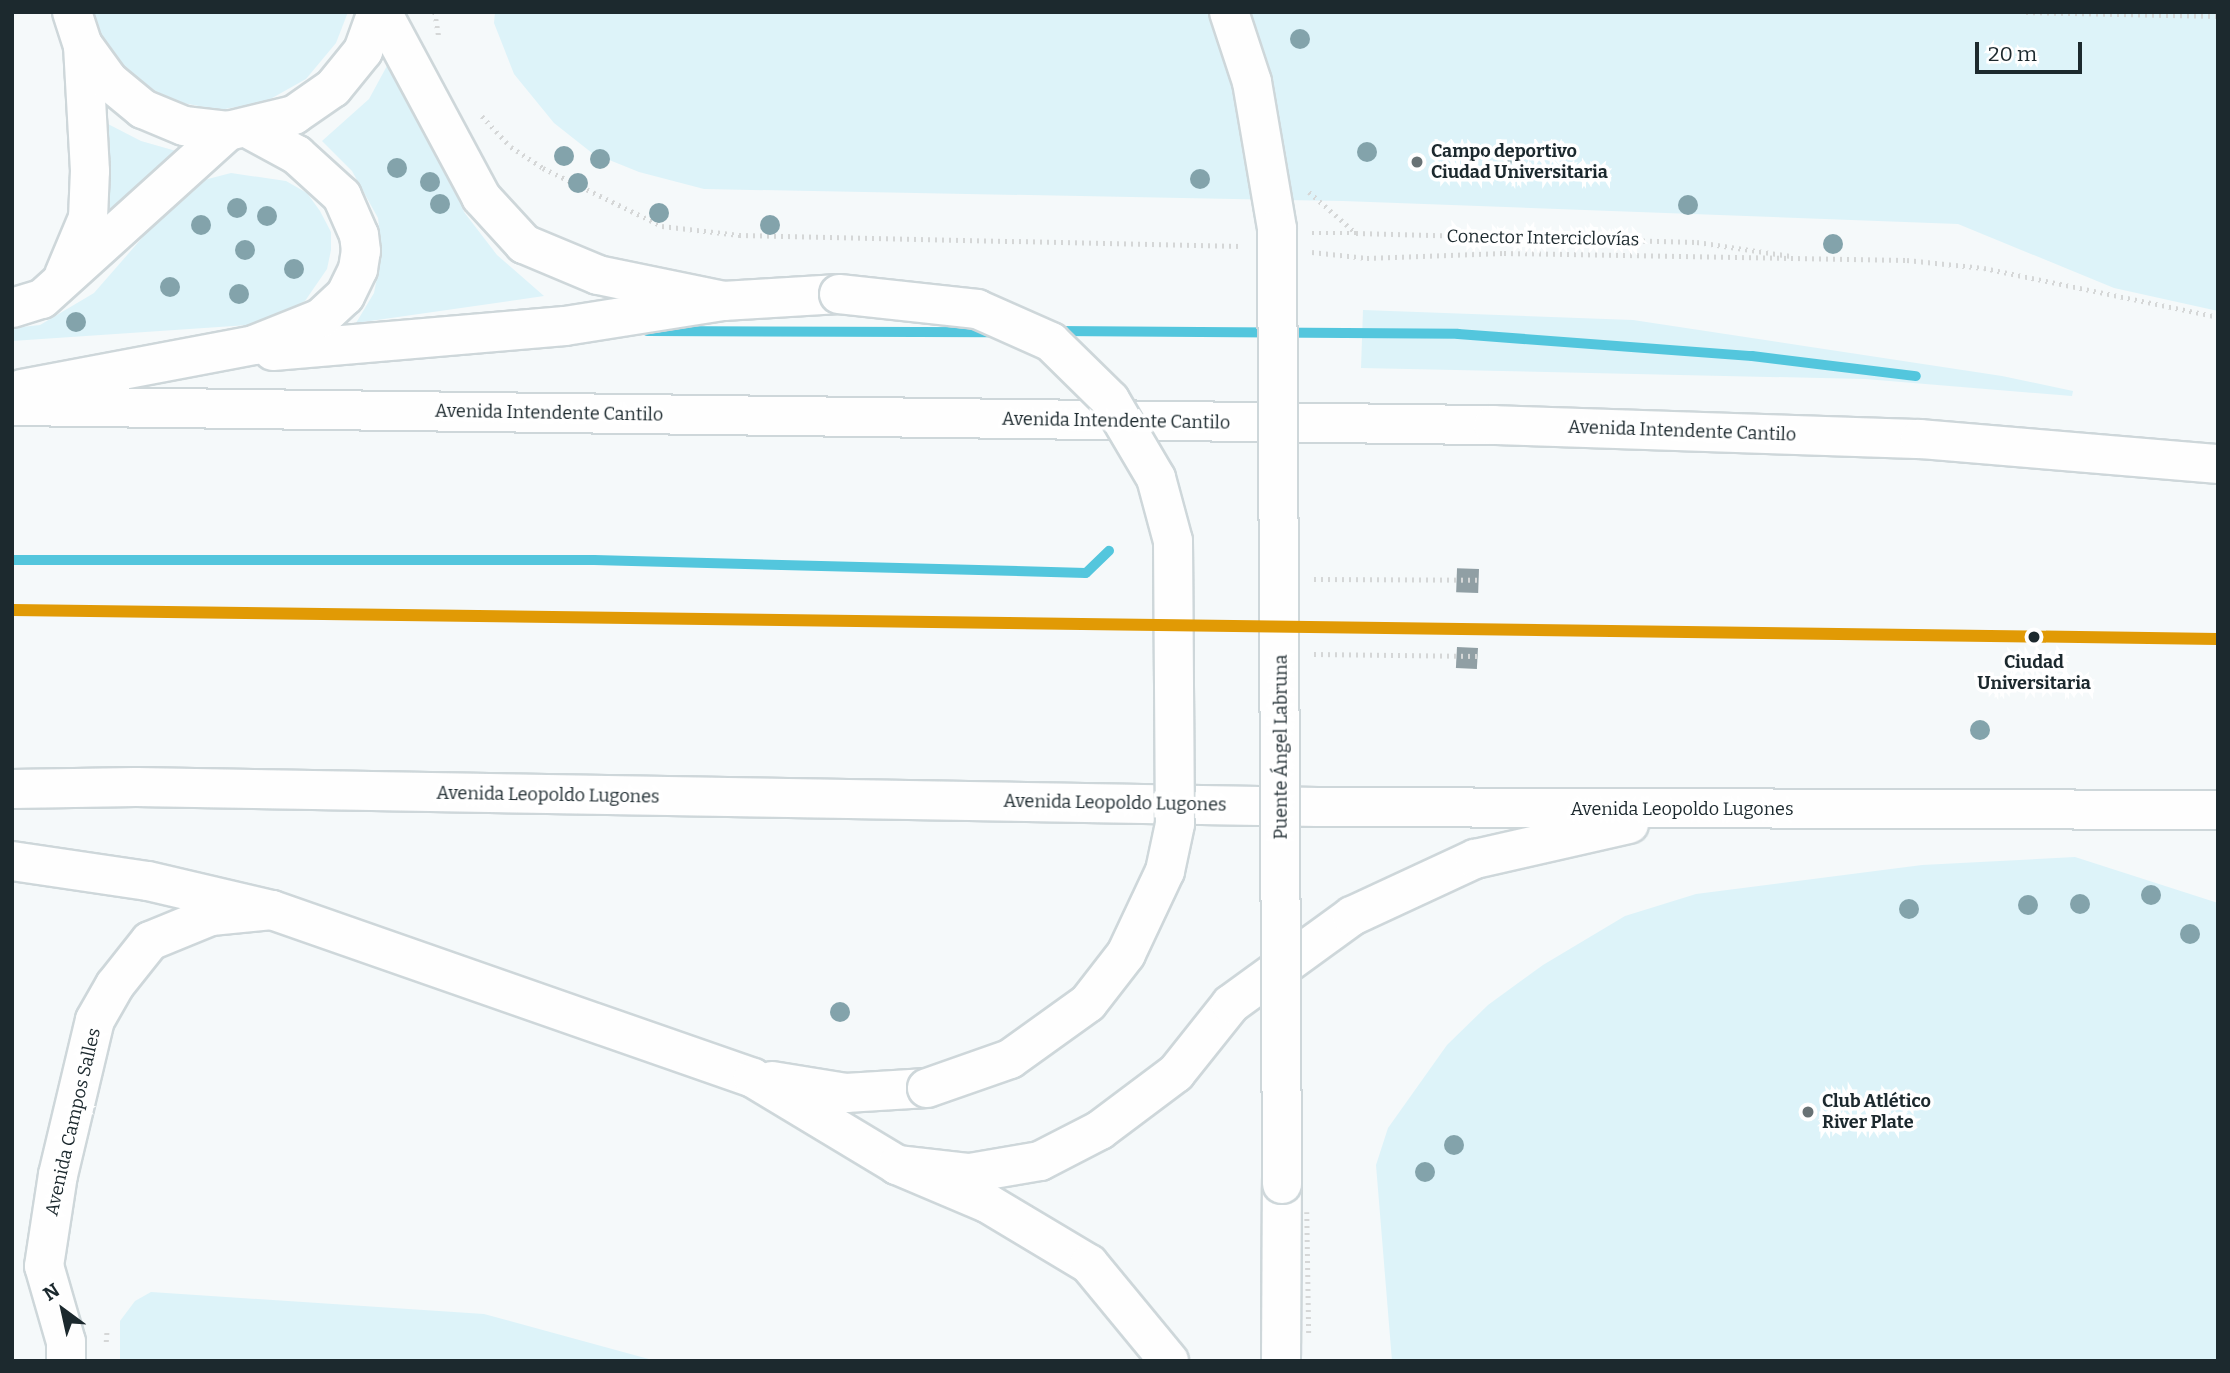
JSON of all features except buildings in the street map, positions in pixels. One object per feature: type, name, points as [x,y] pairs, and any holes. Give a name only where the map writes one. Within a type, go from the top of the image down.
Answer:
[{"type":"main road","points":[[12,308],[42,299],[125,228],[169,180],[239,130],[295,115],[333,88],[363,51],[380,12]]},
{"type":"main road","points":[[380,12],[481,197],[524,244],[598,275],[723,302]]},
{"type":"main road","name":"Puente Ángel Labruna","points":[[1229,12],[1252,82],[1278,229],[1281,1361]]},
{"type":"main road","points":[[78,29],[109,81],[143,109],[184,126],[239,130],[298,155],[342,196],[359,235],[358,269],[345,296],[321,318],[282,336],[217,355]]},
{"type":"main road","points":[[59,285],[88,218],[90,171],[78,29]]},
{"type":"main road","points":[[12,391],[217,355],[565,326],[723,302],[839,294],[977,309],[1051,342],[1110,400],[1156,478],[1173,541],[1175,824],[1165,871],[1126,954],[1088,1003],[1010,1059],[927,1088],[846,1093],[752,1078],[272,910],[148,881],[12,861]]},
{"type":"main road","name":"Avenida Intendente Cantilo","points":[[12,406],[1493,425],[1920,439],[2218,464]]},
{"type":"main road","name":"Avenida Leopoldo Lugones","points":[[12,789],[1693,809],[2218,810]]},
{"type":"main road","points":[[897,1164],[970,1173],[1041,1161],[1100,1130],[1176,1073],[1231,1004],[1352,916],[1475,859],[1693,809]]},
{"type":"main road","name":"Avenida Campos Salles","points":[[66,1361],[66,1342],[44,1266],[58,1175],[95,1020],[114,985],[150,942],[211,916],[272,910]]},
{"type":"main road","points":[[752,1078],[897,1164],[987,1203],[1089,1264],[1169,1361]]},
{"type":"path","points":[[2026,12],[2218,16]]},
{"type":"path","name":"Conector Interciclovías","points":[[1301,185],[1356,233],[1697,242],[1810,259]]},
{"type":"path","points":[[1303,579],[1479,580]]},
{"type":"path","points":[[1302,654],[1478,656]]},
{"type":"shaded area","points":[[92,12],[348,12],[336,43],[306,79],[265,102],[219,110],[173,101],[132,77],[102,42]]},
{"type":"shaded area","name":"Campo deportivo Ciudad Universitaria","points":[[495,12],[2218,12],[2218,311],[2114,288],[1958,224],[1343,201],[704,189],[639,172],[592,153],[554,123],[514,74],[494,23]]},
{"type":"shaded area","points":[[388,64],[436,141],[464,212],[497,255],[544,296],[356,323],[374,293],[382,252],[378,218],[352,171],[322,141],[369,99]]},
{"type":"shaded area","points":[[106,123],[141,141],[176,151],[106,214]]},
{"type":"shaded area","points":[[231,173],[286,181],[307,193],[320,211],[331,232],[331,250],[327,269],[305,301],[263,324],[12,341],[12,328],[40,325],[94,293],[176,199],[204,180]]},
{"type":"shaded area","points":[[1363,310],[1633,320],[2002,376],[2073,391],[2072,396],[1865,379],[1361,368]]},
{"type":"shaded area","name":"Club Atlético River Plate","points":[[2075,857],[2218,903],[2218,1361],[1392,1361],[1376,1165],[1388,1128],[1447,1045],[1488,1005],[1543,965],[1625,916],[1696,894],[1922,865]]},
{"type":"shaded area","points":[[151,1292],[484,1314],[656,1361],[120,1361],[120,1321],[135,1301]]},
{"type":"waterway","points":[[647,331],[995,332]]},
{"type":"waterway","points":[[1056,331],[1458,334],[1752,356],[1916,376]]},
{"type":"waterway","points":[[12,560],[594,560],[1086,573],[1109,551]]},
{"type":"transit line","points":[[12,610],[2218,639]]},
{"type":"place","name":"Campo deportivo Ciudad Universitaria","points":[[1417,162]]},
{"type":"place","name":"Ciudad Universitaria","points":[[2034,637]]},
{"type":"place","name":"Club Atlético River Plate","points":[[1808,1112]]}]
